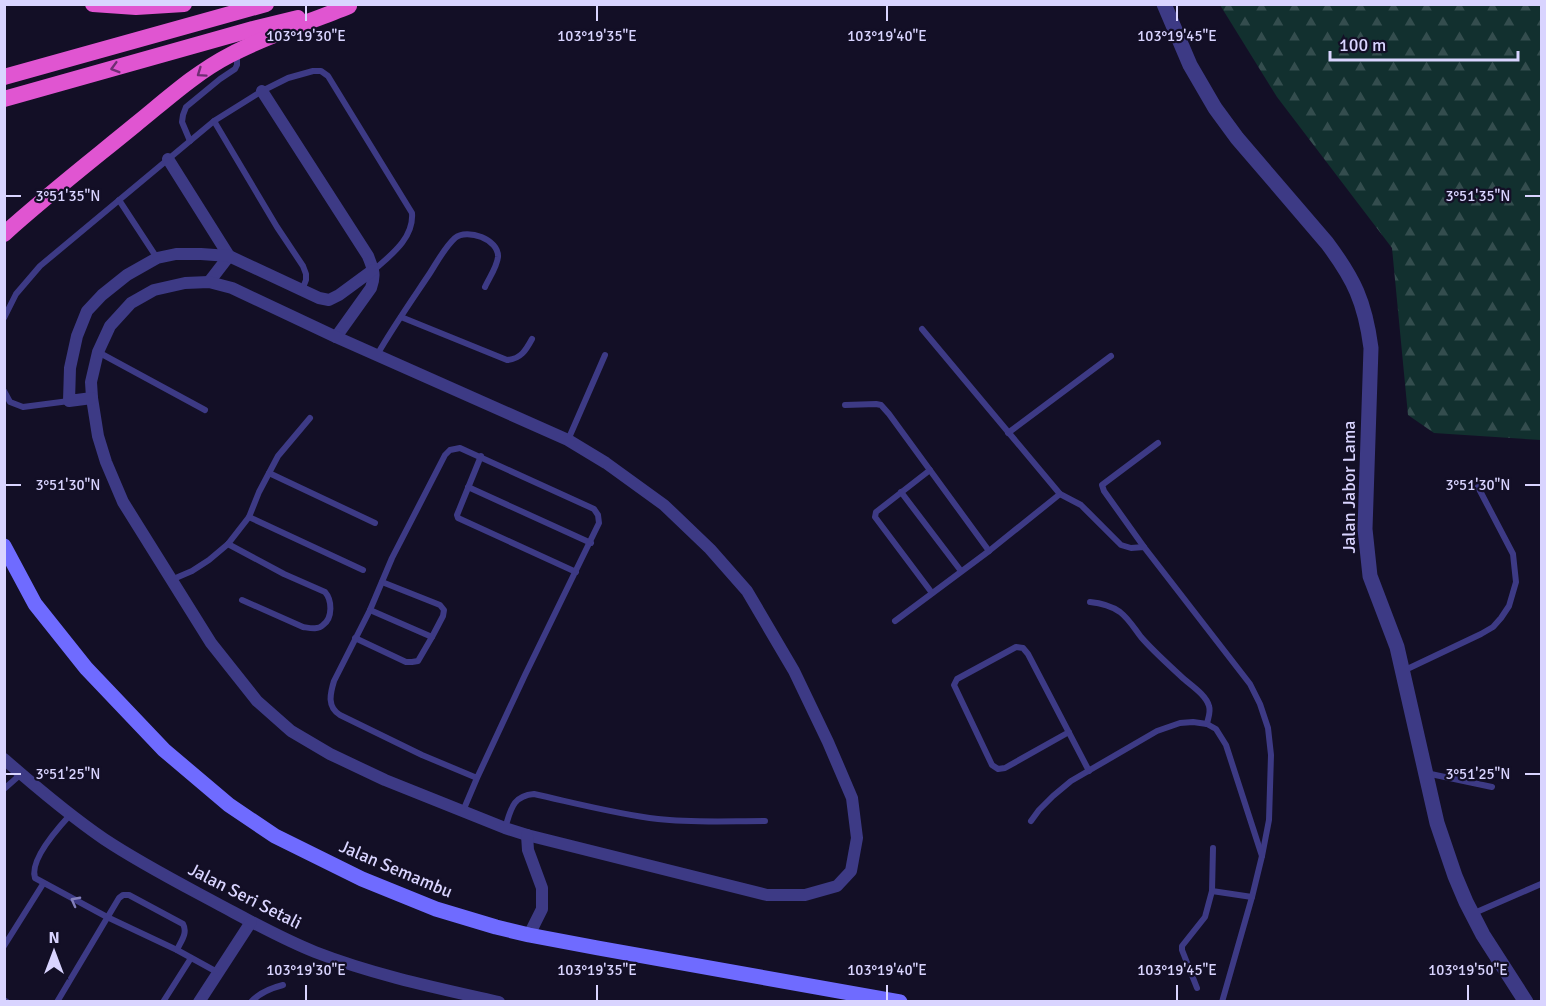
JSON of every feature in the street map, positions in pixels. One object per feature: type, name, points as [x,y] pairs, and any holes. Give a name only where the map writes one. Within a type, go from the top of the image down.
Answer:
[{"type":"highway","points":[[93,4],[136,7],[184,4]]},
{"type":"highway","points":[[4,77],[266,4]]},
{"type":"highway","points":[[4,234],[186,84],[210,67],[237,52],[352,5]]},
{"type":"highway","points":[[4,99],[253,29],[352,5]]},
{"type":"highway","points":[[4,225],[24,217]]},
{"type":"main road","name":"Jalan Semambu","points":[[4,546],[35,604],[86,668],[164,750],[229,805],[275,836],[362,879],[436,909],[529,935],[900,1002]]},
{"type":"street","name":"Jalan Jabor Lama","points":[[1164,4],[1190,65],[1215,108],[1237,138],[1327,243],[1353,282],[1362,303],[1371,348],[1365,529],[1370,576],[1397,647],[1444,848],[1472,914],[1526,1002]]},
{"type":"street","points":[[262,91],[368,256],[373,270],[374,279],[371,288],[336,337]]},
{"type":"street","points":[[168,159],[229,256]]},
{"type":"street","points":[[92,398],[69,401],[70,368],[77,336],[87,311],[102,295],[127,275],[157,258],[176,254],[229,256],[319,298],[329,300],[373,270]]},
{"type":"street","points":[[209,282],[229,256]]},
{"type":"street","points":[[209,282],[232,288],[568,440],[606,463],[664,505],[710,549],[747,591],[794,671],[852,798],[857,838],[851,871],[837,886],[805,895],[767,895],[505,828],[385,780],[330,754],[291,731],[256,701],[211,643],[123,502],[98,436],[92,398],[91,382],[98,352],[110,326],[131,303],[154,290],[185,283],[209,282]]},
{"type":"street","name":"Jalan Seri Setali","points":[[4,759],[70,815],[104,839],[145,865],[281,937],[335,959],[458,997],[499,1002]]},
{"type":"street","points":[[527,835],[528,850],[542,888],[542,909],[529,935]]},
{"type":"street","points":[[199,1002],[251,922]]},
{"type":"lane","points":[[190,141],[182,122],[186,107],[219,79],[235,69],[237,52]]},
{"type":"lane","points":[[4,318],[16,294],[40,266],[214,121],[262,91],[288,78],[313,71],[321,71],[328,76],[412,213],[413,220],[410,229],[402,242],[373,270]]},
{"type":"lane","points":[[214,121],[303,266],[306,280],[302,290]]},
{"type":"lane","points":[[119,201],[157,258]]},
{"type":"lane","points":[[377,355],[400,317],[457,236],[472,234],[492,243],[496,248],[497,261],[485,287]]},
{"type":"lane","points":[[400,317],[507,360],[514,360],[520,356],[532,339]]},
{"type":"lane","points":[[922,329],[1060,494],[1081,505],[1121,545],[1144,548]]},
{"type":"lane","points":[[98,352],[205,410]]},
{"type":"lane","points":[[568,440],[604,355]]},
{"type":"lane","points":[[1008,433],[1111,356]]},
{"type":"lane","points":[[4,391],[10,402],[23,406],[69,401]]},
{"type":"lane","points":[[844,405],[881,405],[989,551]]},
{"type":"lane","points":[[171,581],[209,560],[228,544],[249,518],[278,456],[310,418]]},
{"type":"lane","points":[[1158,443],[1102,485],[1104,491],[1144,548],[1250,684],[1268,728],[1271,755],[1269,820],[1252,897],[1222,1002]]},
{"type":"lane","points":[[463,811],[525,675],[599,523],[598,514],[594,508],[460,448],[450,450],[445,455],[392,558],[330,693],[334,712],[477,778]]},
{"type":"lane","points":[[481,456],[457,515],[460,520],[576,572]]},
{"type":"lane","points":[[930,470],[876,512],[875,517],[932,593]]},
{"type":"lane","points":[[269,473],[375,524]]},
{"type":"lane","points":[[468,487],[591,543]]},
{"type":"lane","points":[[1402,671],[1493,627],[1509,606],[1516,582],[1513,554],[1478,487]]},
{"type":"lane","points":[[901,492],[961,571]]},
{"type":"lane","points":[[895,621],[989,551],[1060,494]]},
{"type":"lane","points":[[249,518],[363,570]]},
{"type":"lane","points":[[228,544],[284,574],[325,592],[329,598],[330,607],[328,618],[323,626],[313,629],[303,627],[242,600]]},
{"type":"lane","points":[[355,638],[406,662],[418,661],[443,616],[444,610],[440,605],[382,582]]},
{"type":"lane","points":[[1090,602],[1102,603],[1120,613],[1161,659],[1200,692],[1209,705],[1210,715],[1207,724]]},
{"type":"lane","points":[[370,610],[432,636]]},
{"type":"lane","points":[[1069,732],[1005,768],[998,769],[992,765],[954,685],[957,679],[1016,647],[1023,648],[1028,654],[1069,732],[1089,771]]},
{"type":"lane","points":[[1031,821],[1053,796],[1071,781],[1158,731],[1180,723],[1207,724],[1216,729],[1226,745],[1262,856]]},
{"type":"lane","points":[[1425,772],[1492,787]]},
{"type":"lane","points":[[4,789],[21,774]]},
{"type":"lane","points":[[505,828],[512,806],[526,795],[534,794],[657,819],[765,821]]},
{"type":"lane","points":[[70,815],[57,829],[35,864],[33,872],[35,878],[107,918],[177,950],[217,972]]},
{"type":"lane","points":[[1197,988],[1182,946],[1205,917],[1212,891],[1213,848]]},
{"type":"lane","points":[[4,946],[44,884]]},
{"type":"lane","points":[[1472,914],[1541,884]]},
{"type":"lane","points":[[1212,891],[1252,897]]},
{"type":"lane","points":[[57,1002],[119,898],[123,895],[129,895],[183,924],[185,935],[177,950]]},
{"type":"lane","points":[[164,1002],[191,958]]},
{"type":"lane","points":[[251,1002],[254,997],[267,990],[284,985]]},
{"type":"green space","points":[[1220,5],[1541,5],[1541,440],[1434,433],[1408,415],[1392,248],[1277,97]]}]
